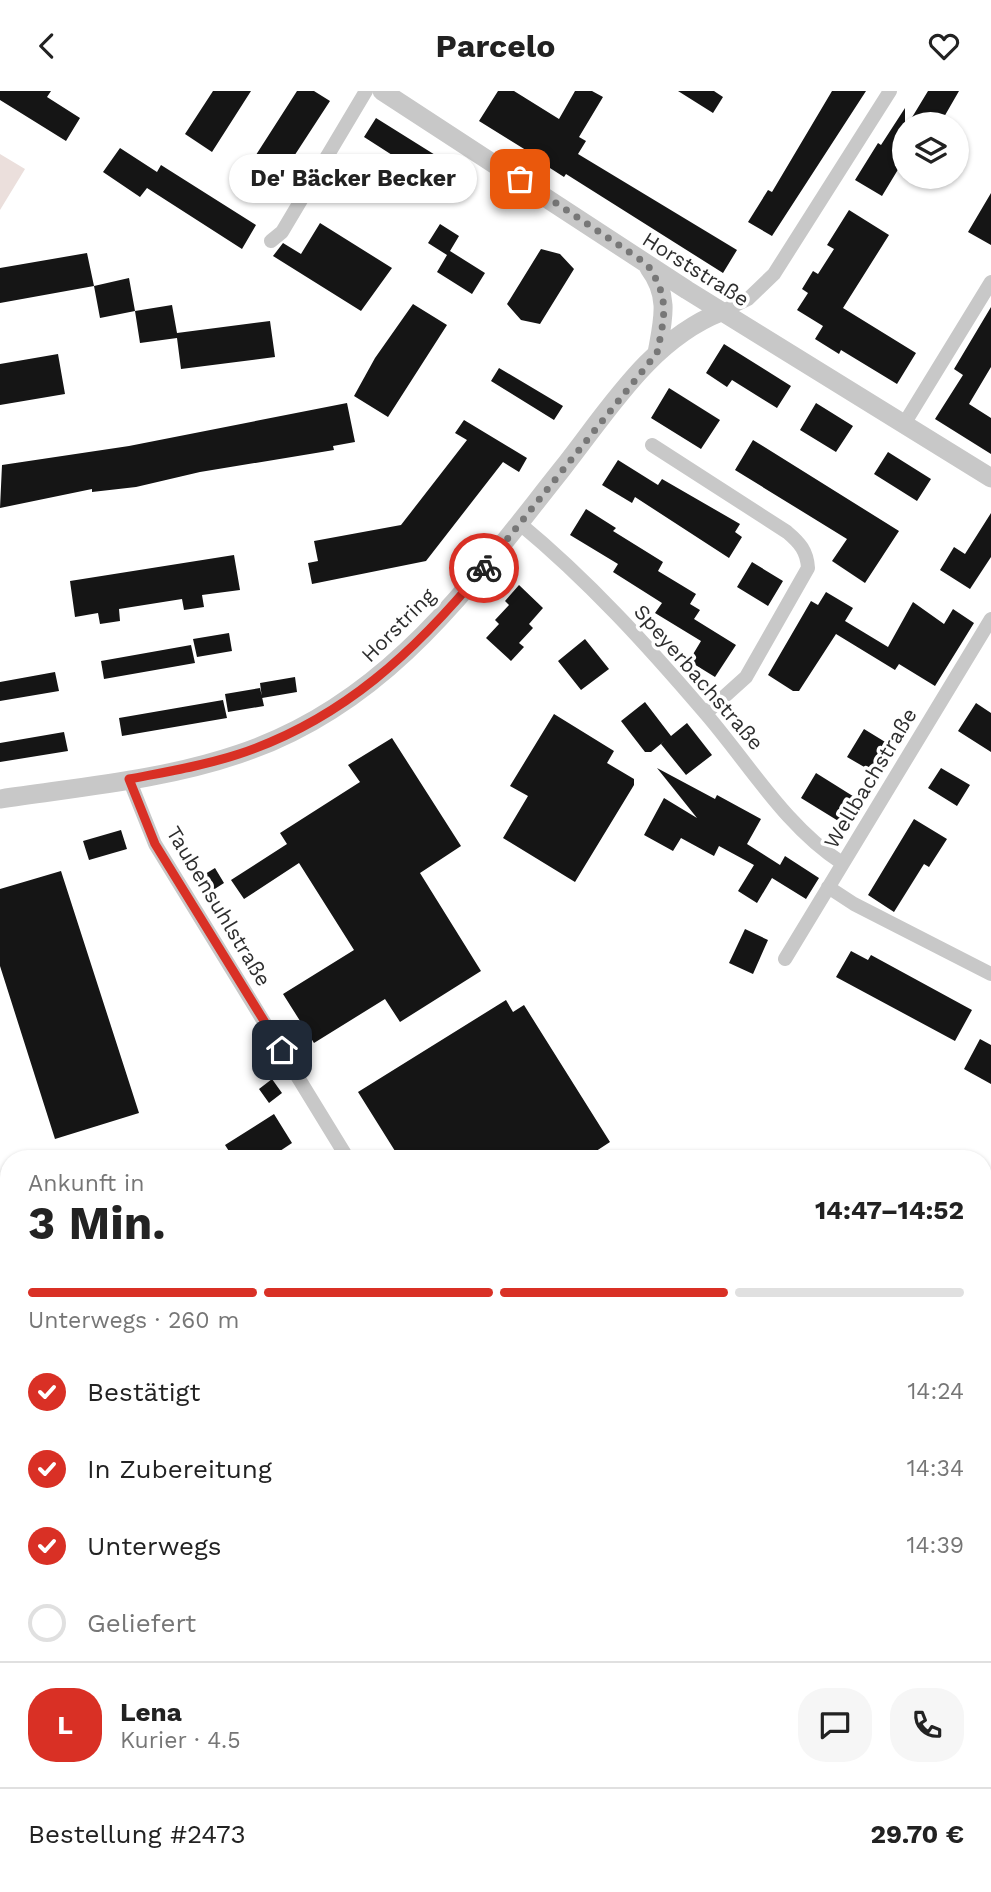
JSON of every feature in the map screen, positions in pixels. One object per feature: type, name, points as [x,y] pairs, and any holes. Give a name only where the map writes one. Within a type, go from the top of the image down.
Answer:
[{"type":"street","points":[[271,241],[282,232],[366,91]]},
{"type":"street","name":"Horststraße","points":[[382,91],[721,312],[991,478]]},
{"type":"street","points":[[721,312],[748,299],[774,274],[890,91]]},
{"type":"street","points":[[647,264],[664,297],[665,313],[657,353]]},
{"type":"street","points":[[905,424],[991,282]]},
{"type":"street","name":"Horstring","points":[[0,799],[129,779],[241,754],[304,726],[359,693],[419,640],[481,572],[657,353],[690,325],[721,312]]},
{"type":"street","points":[[652,445],[787,532],[802,545],[807,557],[808,568],[746,677],[706,713]]},
{"type":"street","name":"Speyerbachstraße","points":[[519,523],[593,588],[706,713],[803,832],[842,863]]},
{"type":"street","name":"Wellbachstraße","points":[[785,959],[991,619]]},
{"type":"street","name":"Taubensuhlstraße","points":[[129,779],[155,844],[342,1150]]},
{"type":"street","points":[[828,887],[854,904],[991,974]]},
{"type":"shaded area","points":[[0,154],[25,169],[0,210]]},
{"type":"building","points":[[0,91],[51,91],[47,97],[80,118],[66,141],[0,100]]},
{"type":"building","points":[[213,91],[251,91],[212,152],[185,134]]},
{"type":"building","points":[[297,91],[314,91],[330,101],[272,190],[245,172]]},
{"type":"building","points":[[498,91],[514,91],[559,119],[575,91],[592,91],[603,97],[579,137],[586,141],[578,154],[737,250],[723,273],[566,174],[564,177],[479,121]]},
{"type":"building","points":[[678,91],[714,91],[723,97],[713,113]]},
{"type":"building","points":[[832,91],[866,91],[772,236],[748,222],[768,190],[772,192]]},
{"type":"building","points":[[928,91],[959,91],[947,112],[915,112]]},
{"type":"building","points":[[376,118],[448,163],[432,189],[399,168],[403,162],[364,137]]},
{"type":"building","points":[[892,128],[892,179],[882,196],[855,180],[878,143],[881,145]]},
{"type":"building","points":[[120,148],[157,172],[161,165],[256,225],[242,249],[147,188],[140,197],[103,172]]},
{"type":"building","points":[[991,193],[991,245],[968,232]]},
{"type":"building","points":[[849,210],[889,235],[843,308],[916,353],[897,384],[841,350],[839,354],[815,339],[823,326],[797,310],[808,293],[802,289],[813,271],[818,274],[834,249],[827,245]]},
{"type":"building","points":[[320,223],[392,268],[361,311],[273,256],[283,243],[301,254]]},
{"type":"building","points":[[440,224],[459,236],[450,251],[485,273],[472,294],[437,272],[447,255],[428,243]]},
{"type":"building","points":[[541,249],[560,254],[574,269],[540,324],[521,320],[507,304]]},
{"type":"building","points":[[87,253],[94,286],[0,303],[0,268]]},
{"type":"building","points":[[129,278],[135,311],[100,318],[94,286]]},
{"type":"building","points":[[413,304],[447,325],[388,417],[354,396],[375,358]]},
{"type":"building","points":[[172,305],[177,333],[270,321],[275,357],[181,369],[177,338],[140,343],[135,311]]},
{"type":"building","points":[[991,307],[991,367],[969,404],[991,418],[991,454],[935,419],[963,375],[954,369]]},
{"type":"building","points":[[724,344],[791,386],[777,408],[732,380],[727,387],[706,373]]},
{"type":"building","points":[[58,354],[65,394],[0,405],[0,364]]},
{"type":"building","points":[[499,368],[563,406],[554,420],[491,381]]},
{"type":"building","points":[[669,388],[720,420],[701,449],[651,418]]},
{"type":"building","points":[[347,403],[355,442],[333,446],[334,450],[200,472],[136,487],[92,492],[92,489],[0,508],[2,465],[129,446]]},
{"type":"building","points":[[816,403],[853,426],[836,452],[800,430]]},
{"type":"building","points":[[464,420],[527,458],[519,472],[503,462],[426,561],[312,584],[308,563],[318,561],[314,541],[401,525],[467,440],[455,433]]},
{"type":"building","points":[[753,440],[899,531],[865,583],[832,561],[847,539],[735,470]]},
{"type":"building","points":[[888,452],[931,479],[917,501],[874,474]]},
{"type":"building","points":[[618,460],[658,485],[662,479],[740,524],[735,532],[742,537],[729,558],[635,497],[632,503],[602,485]]},
{"type":"building","points":[[586,509],[616,528],[613,531],[663,562],[658,571],[696,594],[690,604],[700,610],[694,619],[736,645],[715,677],[689,661],[701,641],[655,613],[662,603],[613,572],[618,564],[570,535]]},
{"type":"building","points":[[991,513],[991,557],[970,589],[940,570],[954,547],[965,554]]},
{"type":"building","points":[[234,555],[240,590],[202,595],[204,607],[184,610],[182,599],[119,609],[120,621],[100,624],[98,613],[75,617],[70,581]]},
{"type":"building","points":[[752,562],[783,581],[768,606],[737,587]]},
{"type":"building","points":[[519,585],[543,608],[529,624],[533,628],[519,643],[524,647],[511,661],[486,638],[499,624],[495,620],[509,605],[505,601]]},
{"type":"building","points":[[826,592],[853,608],[845,621],[888,647],[913,602],[944,624],[953,609],[974,623],[935,686],[899,664],[895,670],[836,634],[799,691],[793,691],[768,675],[811,601],[818,605]]},
{"type":"building","points":[[229,633],[232,651],[197,657],[193,639]]},
{"type":"building","points":[[585,639],[609,669],[581,690],[558,661]]},
{"type":"building","points":[[191,645],[195,663],[104,679],[101,661]]},
{"type":"building","points":[[55,672],[59,691],[0,701],[0,682]]},
{"type":"building","points":[[295,677],[297,692],[262,698],[260,683]]},
{"type":"building","points":[[260,688],[264,706],[228,712],[225,694]]},
{"type":"building","points":[[223,700],[227,718],[122,736],[119,718]]},
{"type":"building","points":[[645,702],[671,736],[687,723],[712,755],[686,775],[661,744],[667,739],[651,752],[645,752],[621,721]]},
{"type":"building","points":[[976,703],[991,713],[991,752],[958,731]]},
{"type":"building","points":[[554,714],[614,751],[607,763],[634,779],[634,785],[575,882],[503,838],[528,796],[510,786]]},
{"type":"building","points":[[864,729],[895,748],[878,775],[847,757]]},
{"type":"building","points":[[64,732],[68,751],[0,762],[0,743]]},
{"type":"building","points":[[392,738],[461,846],[420,873],[481,971],[400,1022],[385,999],[314,1043],[283,994],[354,950],[299,863],[244,899],[231,880],[287,844],[280,833],[360,782],[348,765]]},
{"type":"building","points":[[657,768],[715,799],[717,795],[761,819],[747,844],[780,865],[785,856],[819,878],[806,899],[772,878],[757,903],[738,891],[754,865],[719,846],[714,856],[681,838],[673,851],[644,835],[664,798],[697,818]]},
{"type":"building","points":[[941,768],[970,785],[957,806],[928,788]]},
{"type":"building","points":[[816,773],[856,798],[840,822],[801,798]]},
{"type":"building","points":[[914,819],[947,839],[929,867],[924,864],[894,912],[868,895]]},
{"type":"building","points":[[121,830],[127,849],[89,860],[83,841]]},
{"type":"building","points":[[215,868],[224,883],[210,892],[200,877]]},
{"type":"building","points":[[61,871],[139,1113],[55,1139],[0,966],[0,889]]},
{"type":"building","points":[[745,929],[768,940],[753,974],[729,963]]},
{"type":"building","points":[[851,951],[868,960],[871,955],[972,1010],[955,1041],[836,977]]},
{"type":"building","points":[[506,1000],[513,1012],[524,1005],[610,1142],[598,1150],[394,1150],[358,1092]]},
{"type":"building","points":[[980,1039],[991,1045],[991,1084],[964,1069]]},
{"type":"building","points":[[272,1079],[282,1093],[269,1103],[259,1089]]},
{"type":"building","points":[[274,1114],[292,1143],[282,1150],[228,1150],[225,1145]]},
{"type":"way so far","points":[[484,568],[638,373],[657,353],[665,313],[659,282],[647,264],[520,179]]},
{"type":"place","name":"De' Bäcker Becker","points":[[520,179]]},
{"type":"route","points":[[282,1050],[155,844],[129,779],[241,754],[304,726],[341,705],[388,671],[484,568]]}]
